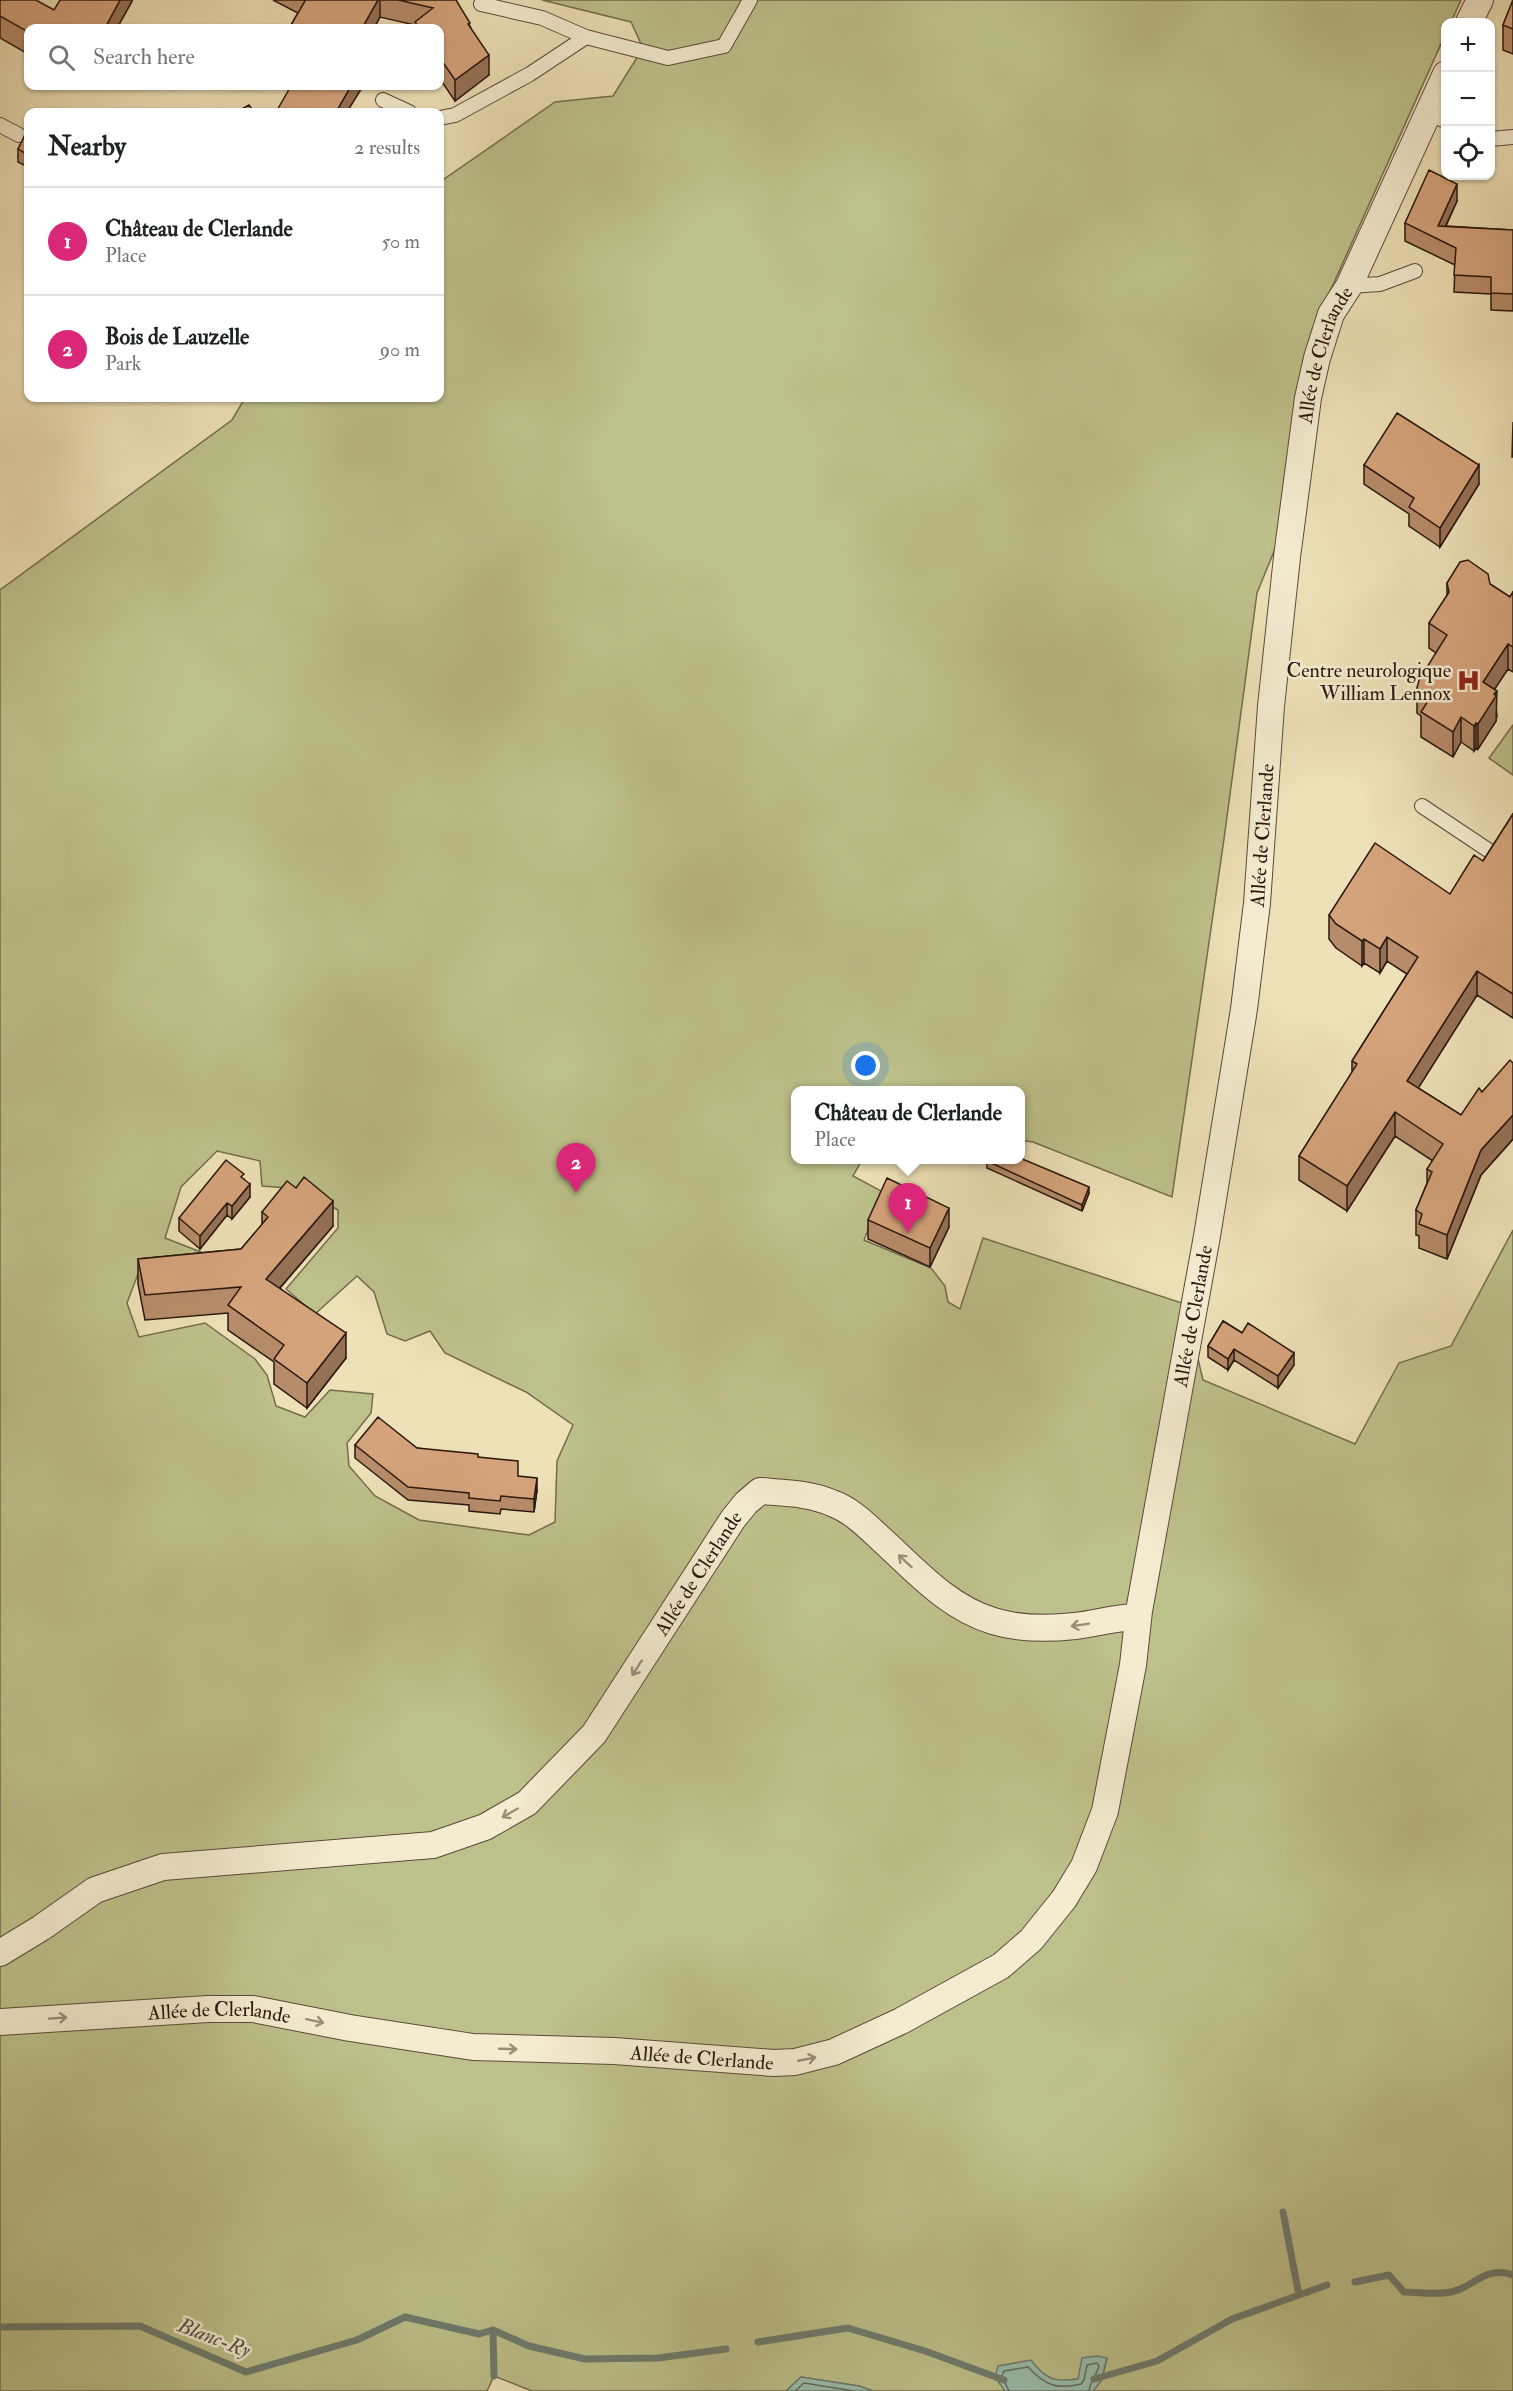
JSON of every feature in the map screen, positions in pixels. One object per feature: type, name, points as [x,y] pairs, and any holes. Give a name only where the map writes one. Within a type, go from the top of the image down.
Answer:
[{"type":"street","points":[[1471,18],[1480,0]]},
{"type":"street","name":"Allée de Clerlande","points":[[0,2022],[208,2009],[253,2009],[350,2028],[473,2047],[606,2050],[774,2063],[795,2062],[834,2052],[902,2021],[1001,1966],[1031,1940],[1064,1899],[1087,1858],[1105,1811],[1133,1665],[1138,1617],[1209,1228],[1244,1010],[1257,903],[1271,706],[1289,537],[1308,398],[1317,358],[1331,314],[1349,286],[1436,118],[1441,96]]},
{"type":"street","name":"Allée de Clerlande","points":[[0,1953],[40,1929],[95,1890],[163,1868],[433,1845],[485,1827],[527,1803],[594,1734],[733,1519],[760,1491],[809,1495],[833,1503],[852,1513],[941,1593],[963,1608],[992,1621],[1040,1628],[1075,1626],[1138,1617]]},
{"type":"lane","points":[[481,4],[542,18],[586,37],[668,58],[724,46],[750,0]]},
{"type":"lane","points":[[444,117],[455,115],[530,74],[586,37]]},
{"type":"lane","points":[[383,100],[400,108]]},
{"type":"lane","points":[[0,125],[19,135]]},
{"type":"lane","points":[[1495,139],[1513,137]]},
{"type":"lane","points":[[1349,286],[1380,284],[1415,271]]},
{"type":"lane","points":[[1422,806],[1488,850]]},
{"type":"green space","points":[[542,0],[1461,0],[1453,18],[1441,18],[1441,44],[1311,334],[1275,549],[1257,593],[1172,1197],[1025,1141],[1025,1086],[791,1086],[791,1164],[860,1164],[853,1176],[883,1192],[864,1240],[931,1268],[945,1286],[948,1302],[960,1309],[983,1238],[1185,1304],[1203,1380],[1355,1444],[1399,1363],[1451,1346],[1513,1230],[1513,2391],[1093,2391],[1101,2381],[1107,2359],[1097,2356],[1078,2379],[1057,2381],[1041,2373],[996,2377],[1005,2391],[873,2391],[859,2386],[801,2377],[786,2391],[532,2391],[494,2376],[487,2391],[0,2391],[0,590],[232,420],[243,402],[444,402],[444,179],[555,102],[613,96],[643,48],[631,22]],"holes":[[[217,1151],[260,1161],[262,1186],[300,1189],[338,1210],[338,1228],[286,1289],[315,1314],[357,1276],[374,1292],[387,1334],[405,1341],[430,1331],[445,1353],[526,1392],[573,1425],[557,1461],[555,1522],[529,1535],[419,1520],[375,1496],[349,1466],[347,1443],[371,1413],[373,1394],[330,1390],[305,1417],[276,1406],[267,1375],[255,1359],[205,1323],[139,1337],[127,1303],[138,1274],[202,1269],[206,1254],[165,1238],[181,1187]]]},
{"type":"green space","points":[[1513,725],[1513,775],[1489,758]]},
{"type":"water","points":[[1097,2356],[1107,2358],[1101,2381],[1093,2391],[1005,2391],[995,2377],[998,2366],[1031,2360],[1046,2376],[1057,2380],[1078,2379],[1082,2358]]},
{"type":"water","points":[[801,2377],[859,2386],[873,2391],[786,2391]]},
{"type":"building","points":[[0,0],[36,0],[54,10],[60,0],[120,0],[107,24],[24,24],[24,30],[0,16]]},
{"type":"building","points":[[378,0],[364,24],[292,24],[305,1]]},
{"type":"building","points":[[398,0],[456,0],[470,23],[468,24],[489,55],[455,80],[444,64],[444,24],[416,24],[415,22],[433,8]]},
{"type":"building","points":[[1513,0],[1513,29],[1503,25]]},
{"type":"building","points":[[289,90],[349,90],[338,108],[278,108]]},
{"type":"building","points":[[24,137],[24,153],[18,149]]},
{"type":"building","points":[[1429,170],[1441,176],[1441,180],[1449,180],[1457,184],[1438,226],[1513,230],[1513,294],[1491,293],[1491,277],[1454,275],[1456,248],[1405,223]]},
{"type":"building","points":[[1397,413],[1479,465],[1440,528],[1409,507],[1414,498],[1364,465]]},
{"type":"building","points":[[1468,560],[1488,574],[1490,584],[1510,597],[1513,592],[1513,647],[1508,644],[1483,682],[1497,691],[1478,724],[1474,726],[1461,717],[1453,732],[1421,712],[1430,698],[1417,688],[1419,680],[1447,635],[1429,623],[1449,592],[1447,583],[1460,562]]},
{"type":"building","points":[[1513,814],[1513,994],[1477,971],[1407,1081],[1461,1115],[1479,1088],[1482,1092],[1510,1060],[1513,1063],[1513,1115],[1481,1150],[1447,1235],[1419,1224],[1422,1214],[1416,1210],[1432,1172],[1427,1169],[1443,1144],[1395,1112],[1347,1186],[1299,1156],[1357,1064],[1352,1061],[1418,957],[1387,937],[1380,949],[1364,939],[1362,941],[1336,924],[1329,915],[1375,843],[1450,894],[1474,855],[1483,861]]},
{"type":"building","points":[[226,1160],[244,1174],[241,1177],[250,1184],[232,1206],[227,1203],[200,1236],[179,1218]]},
{"type":"building","points":[[1025,1160],[1089,1187],[1082,1205],[993,1164],[1025,1164]]},
{"type":"building","points":[[304,1177],[333,1201],[266,1279],[346,1333],[307,1383],[274,1359],[284,1345],[228,1305],[241,1287],[145,1295],[138,1259],[241,1249],[268,1217],[262,1212],[287,1181],[296,1188]]},
{"type":"building","points":[[887,1178],[949,1208],[930,1248],[868,1220]]},
{"type":"building","points":[[1223,1321],[1242,1333],[1248,1323],[1294,1353],[1278,1376],[1234,1349],[1228,1359],[1208,1346]]},
{"type":"building","points":[[378,1417],[417,1448],[478,1454],[478,1457],[518,1461],[518,1476],[537,1478],[534,1499],[501,1496],[500,1501],[469,1498],[469,1493],[408,1487],[355,1445]]},
{"type":"waterway","points":[[1283,2212],[1299,2295]]},
{"type":"waterway","points":[[1355,2282],[1389,2275],[1404,2292],[1440,2293],[1459,2290],[1480,2278],[1495,2273],[1513,2275]]},
{"type":"waterway","points":[[1094,2379],[1157,2361],[1232,2319],[1327,2285]]},
{"type":"waterway","name":"Blanc-Ry","points":[[0,2327],[140,2326],[246,2372],[357,2340],[405,2317],[479,2334],[493,2330],[529,2346],[585,2359],[658,2358],[726,2349]]},
{"type":"waterway","points":[[758,2342],[848,2328],[925,2351],[1004,2380]]},
{"type":"waterway","points":[[493,2330],[494,2376]]},
{"type":"place","name":"Centre neurologique William Lennox","points":[[1469,681]]},
{"type":"place","name":"Bois de Lauzelle","points":[[576,1193]]},
{"type":"place","name":"Château de Clerlande","points":[[908,1233]]}]
